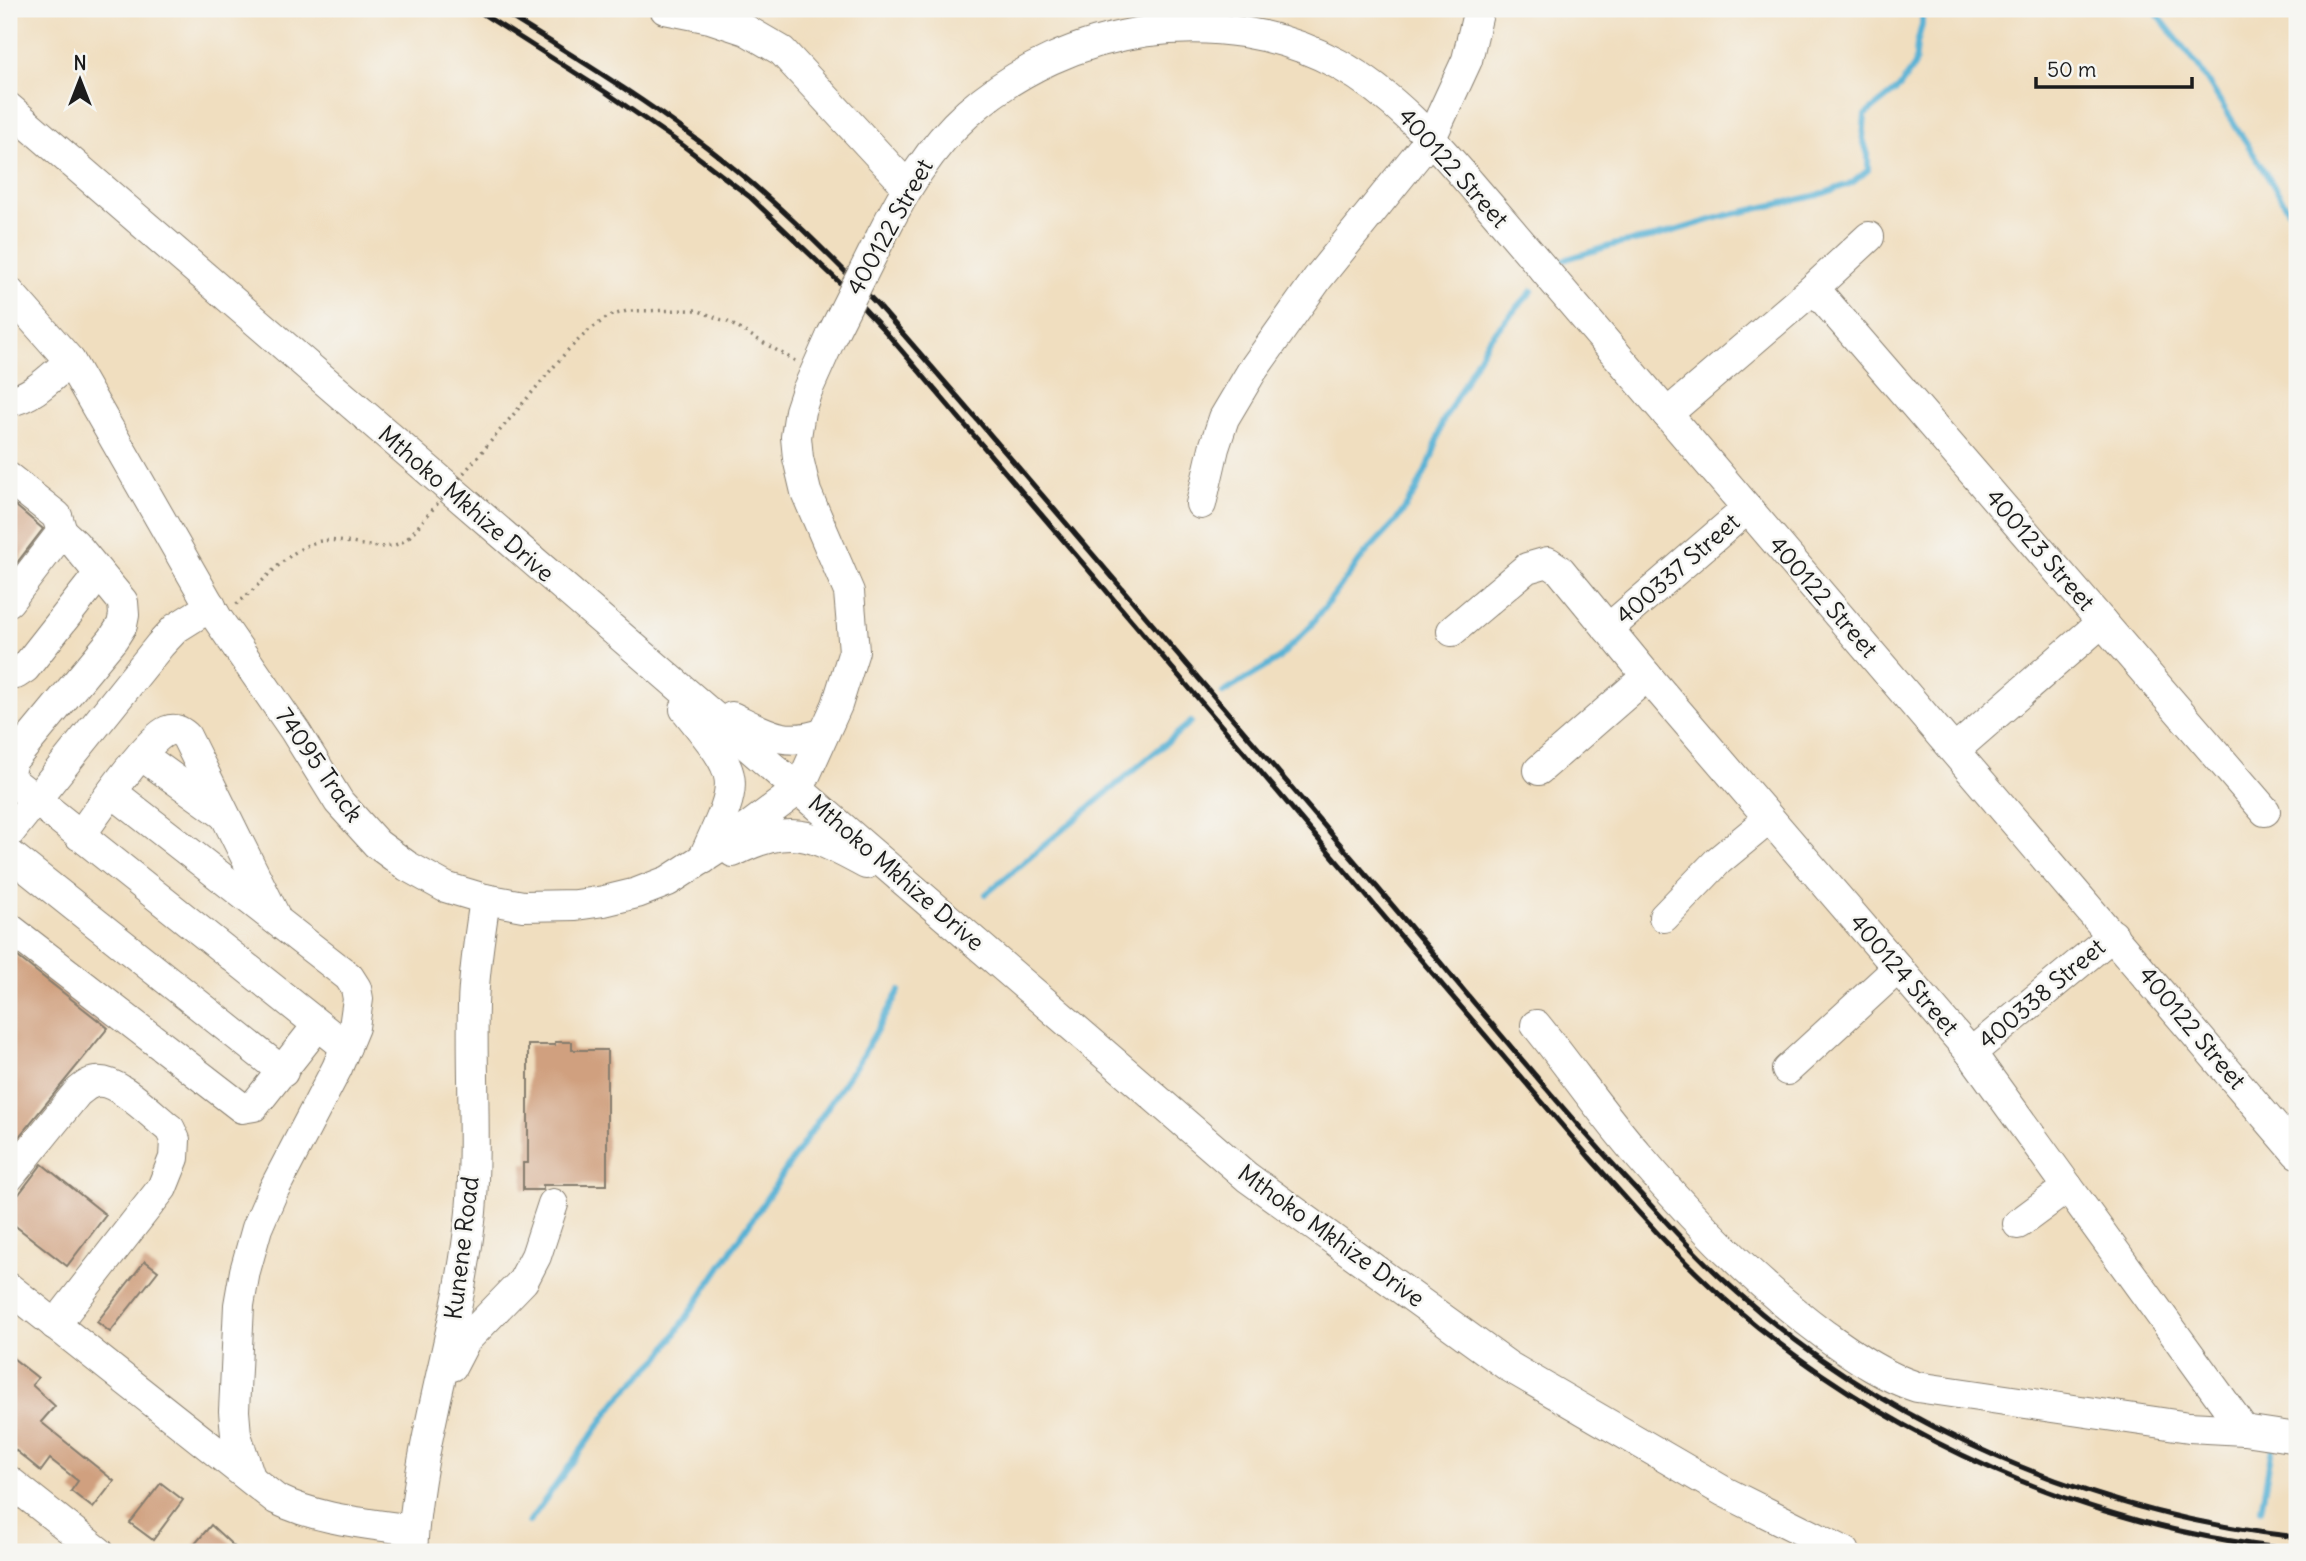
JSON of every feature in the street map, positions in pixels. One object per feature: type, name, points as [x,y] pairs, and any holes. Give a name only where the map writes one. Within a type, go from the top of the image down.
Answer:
[{"type":"street","points":[[665,9],[710,18],[746,30],[782,51],[907,186]]},
{"type":"street","points":[[1201,504],[1224,418],[1252,371],[1318,278],[1431,138],[1467,60],[1479,9]]},
{"type":"street","name":"400122 Street","points":[[799,789],[848,678],[855,651],[849,592],[806,492],[798,458],[796,437],[800,411],[832,335],[907,186],[933,150],[967,114],[1002,85],[1048,59],[1093,42],[1145,31],[1171,29],[1226,31],[1298,47],[1338,64],[1377,89],[1431,138],[2297,1153]]},
{"type":"street","name":"Mthoko Mkhize Drive","points":[[9,108],[1247,1177],[1508,1366],[1723,1491],[1845,1552]]},
{"type":"street","points":[[1667,414],[1814,288],[1869,237]]},
{"type":"street","name":"400123 Street","points":[[1814,288],[2265,811]]},
{"type":"street","name":"74095 Track","points":[[9,292],[70,361],[214,612],[295,731],[339,802],[377,844],[407,866],[445,887],[485,899],[523,906],[576,905],[636,893],[668,881],[703,859],[799,789]]},
{"type":"street","points":[[9,401],[19,400],[70,361]]},
{"type":"street","points":[[9,478],[57,516],[62,532],[123,602],[124,615],[122,625],[12,761],[9,772],[11,779],[346,1047]]},
{"type":"street","name":"400337 Street","points":[[1608,629],[1747,509]]},
{"type":"street","points":[[9,601],[62,532]]},
{"type":"street","name":"400124 Street","points":[[1452,631],[1527,568],[1548,562],[1555,565],[1971,1053],[2244,1430]]},
{"type":"street","points":[[9,674],[16,674],[25,668],[99,574]]},
{"type":"street","points":[[9,833],[160,645],[176,628],[214,612]]},
{"type":"street","points":[[1955,750],[2102,622]]},
{"type":"street","points":[[639,651],[727,764],[731,775],[731,791],[726,808],[703,859]]},
{"type":"street","points":[[1539,770],[1647,676]]},
{"type":"street","points":[[694,698],[783,740],[808,738],[824,733]]},
{"type":"street","points":[[80,836],[141,755],[161,734],[178,730],[187,736],[278,921]]},
{"type":"street","points":[[141,755],[226,816]]},
{"type":"street","points":[[112,792],[349,977],[356,988],[358,999],[354,1027],[337,1068],[273,1191],[257,1228],[245,1271],[239,1305],[234,1411],[236,1435],[250,1477]]},
{"type":"street","points":[[1664,917],[1718,861],[1769,819]]},
{"type":"street","points":[[668,881],[709,865],[757,841],[796,834],[810,836],[829,844],[912,889]]},
{"type":"street","points":[[9,855],[283,1072]]},
{"type":"street","name":"Kunene Road","points":[[413,1541],[421,1473],[453,1325],[471,1210],[473,1003],[476,957],[485,899]]},
{"type":"street","points":[[9,928],[242,1108],[254,1106],[318,1025]]},
{"type":"street","name":"400338 Street","points":[[1971,1053],[2113,935]]},
{"type":"street","points":[[1787,1070],[1898,968]]},
{"type":"street","points":[[1536,1025],[1637,1155],[1726,1250],[1808,1323],[1882,1374],[1917,1387],[2189,1427],[2244,1430],[2297,1438]]},
{"type":"street","points":[[9,1177],[77,1093],[88,1084],[98,1081],[113,1084],[170,1129],[175,1140],[174,1158],[162,1188],[55,1325]]},
{"type":"street","points":[[2018,1224],[2068,1187]]},
{"type":"street","points":[[436,1398],[465,1341],[523,1281],[536,1256],[553,1204]]},
{"type":"street","points":[[9,1288],[276,1499],[300,1511],[413,1541]]},
{"type":"street","points":[[12,1491],[99,1552]]},
{"type":"path","points":[[214,612],[256,590],[262,580],[312,543],[343,542],[375,547],[404,541],[567,351],[609,316],[626,311],[696,310],[711,314],[815,373]]},
{"type":"building","points":[[9,500],[43,529],[9,573]]},
{"type":"building","points":[[9,950],[108,1028],[9,1149]]},
{"type":"building","points":[[555,1042],[572,1042],[572,1050],[607,1050],[607,1185],[543,1185],[543,1190],[523,1190],[523,1163],[528,1163],[528,1045],[555,1045]]},
{"type":"building","points":[[42,1164],[106,1215],[67,1266],[9,1221],[9,1207]]},
{"type":"building","points":[[145,1261],[158,1271],[110,1332],[97,1322]]},
{"type":"building","points":[[9,1355],[38,1378],[32,1385],[55,1406],[41,1422],[114,1481],[93,1508],[71,1491],[78,1481],[50,1459],[41,1471],[9,1445]]},
{"type":"building","points":[[161,1483],[183,1500],[153,1540],[130,1523]]},
{"type":"building","points":[[211,1525],[240,1552],[188,1552]]},
{"type":"waterway","points":[[1563,260],[1724,216],[1819,195],[1852,183],[1868,170],[1868,155],[1863,139],[1865,115],[1899,88],[1915,65],[1922,9]]},
{"type":"waterway","points":[[2153,9],[2198,66],[2297,223]]},
{"type":"waterway","points":[[1223,693],[1277,660],[1308,629],[1364,555],[1397,520],[1416,491],[1432,457],[1442,423],[1488,340],[1532,291]]},
{"type":"waterway","points":[[986,894],[1191,722]]},
{"type":"waterway","points":[[529,1522],[618,1399],[660,1357],[862,1056],[899,991]]},
{"type":"waterway","points":[[2261,1509],[2272,1448]]},
{"type":"railway","points":[[475,9],[681,144],[750,197],[840,283],[884,330],[1589,1157],[1673,1250],[1728,1302],[1789,1351],[1854,1396],[1923,1435],[1994,1470],[2067,1498],[2143,1522],[2219,1539],[2297,1550]]},
{"type":"railway","points":[[498,9],[620,86],[709,149],[791,219],[877,304],[1569,1114],[1684,1242],[1737,1292],[1796,1341],[1860,1385],[1928,1423],[1998,1457],[2071,1486],[2146,1509],[2221,1526],[2297,1537]]}]
